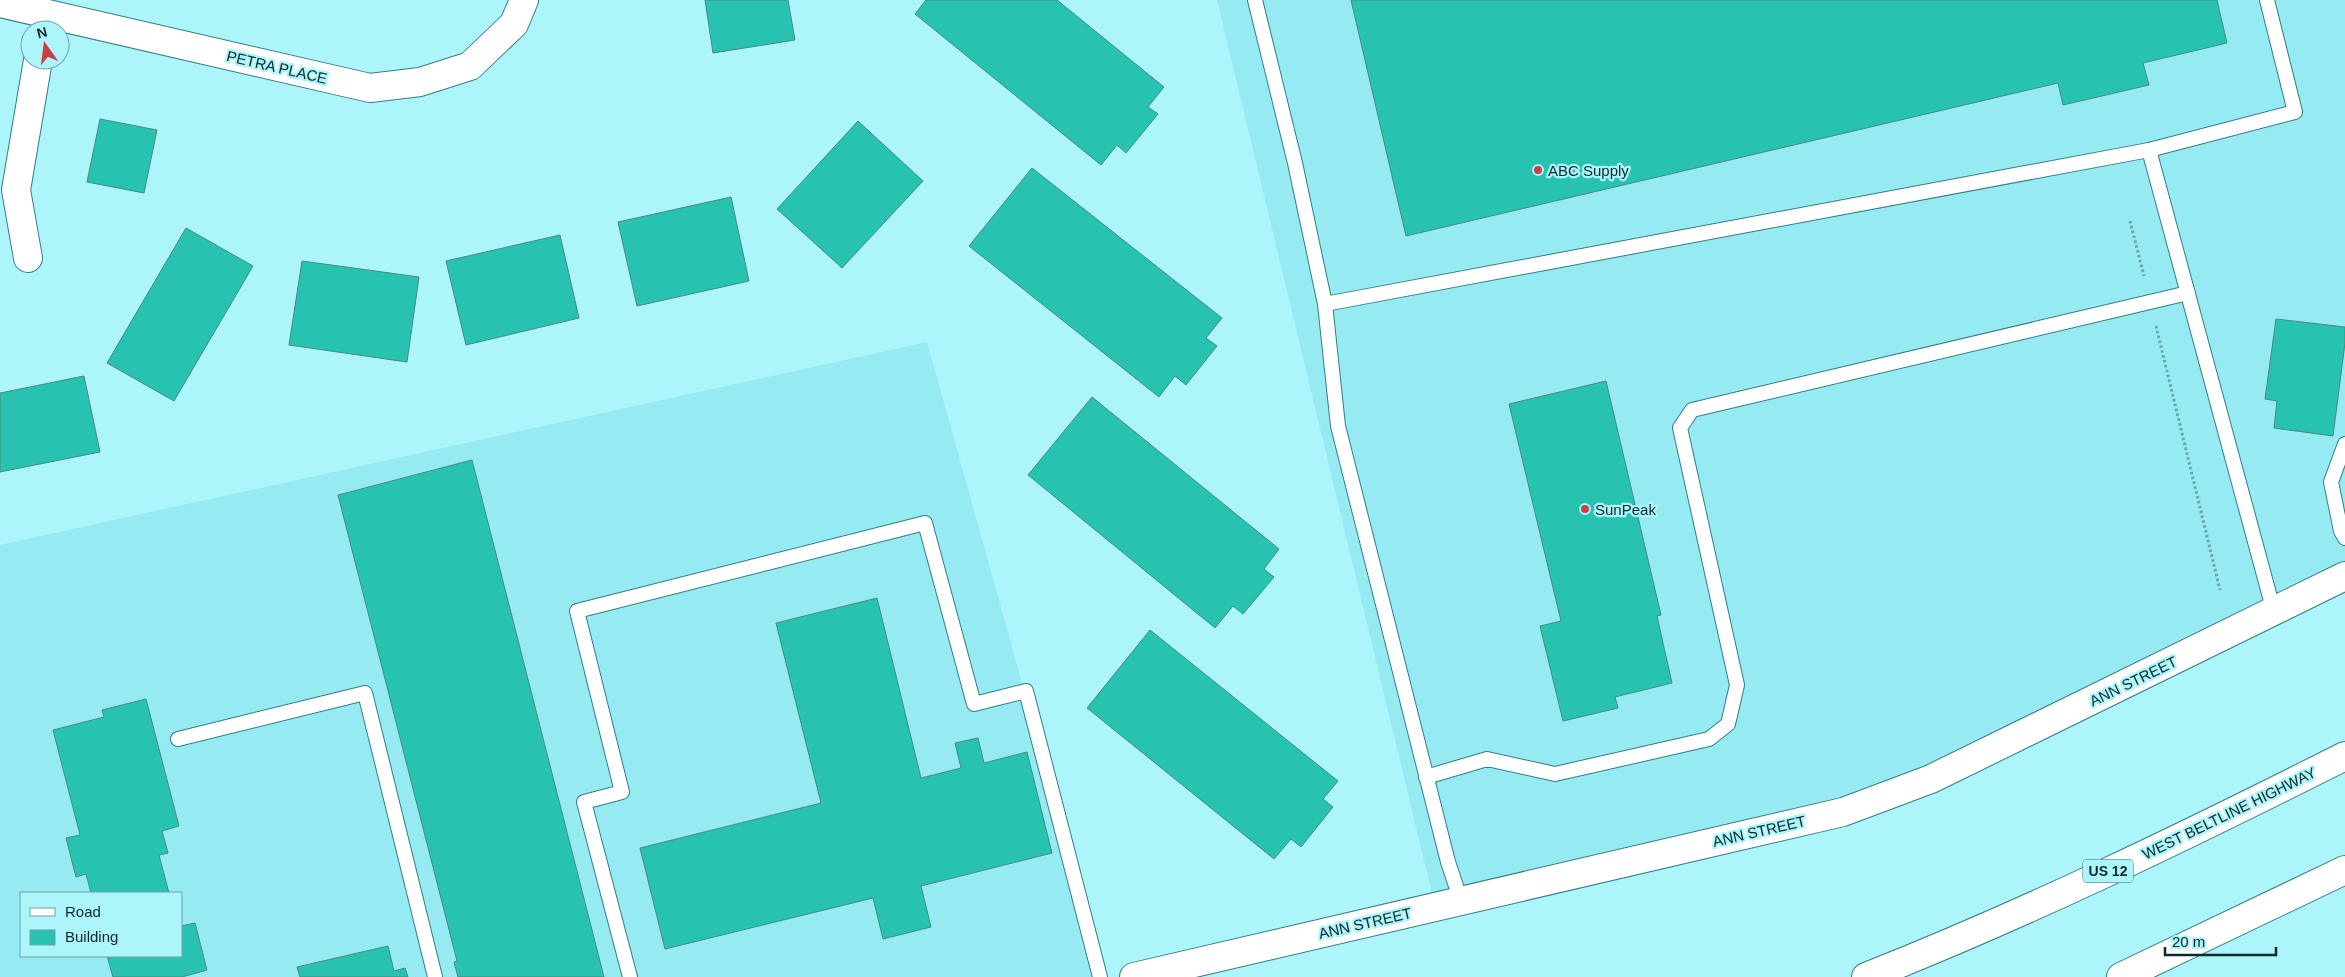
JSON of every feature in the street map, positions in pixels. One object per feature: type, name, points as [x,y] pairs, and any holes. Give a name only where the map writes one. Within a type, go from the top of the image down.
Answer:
[{"type":"main road","name":"PETRA PLACE","points":[[70,27],[370,88],[420,82],[470,66],[514,24],[524,0]]},
{"type":"main road","name":"PETRA PLACE","points":[[0,3],[40,20]]},
{"type":"main road","points":[[28,258],[16,190],[36,70]]},
{"type":"main road","name":"ANN STREET","points":[[1134,977],[1843,812],[1931,779],[2345,576]]},
{"type":"main road","name":"WEST BELTLINE HIGHWAY","points":[[1866,977],[2031,906],[2144,854],[2345,756]]},
{"type":"main road","points":[[2121,977],[2345,870]]},
{"type":"lane","points":[[1255,0],[1295,163],[1325,304],[1338,426],[1448,862],[1461,900]]},
{"type":"lane","points":[[1325,304],[2149,150],[2295,112],[2267,0]]},
{"type":"lane","points":[[2149,150],[2274,612]]},
{"type":"lane","points":[[1426,777],[1487,759],[1554,774],[1709,738],[1728,724],[1737,685],[1680,428],[1692,410],[2188,293]]},
{"type":"lane","points":[[2345,444],[2331,482],[2340,531],[2345,538]]},
{"type":"lane","points":[[630,977],[584,802],[622,792],[577,611],[925,523],[974,704],[1026,691],[1100,977]]},
{"type":"lane","points":[[178,739],[365,692],[435,977]]},
{"type":"path","points":[[2130,221],[2220,590]]},
{"type":"shaded area","points":[[1217,0],[2345,0],[2345,576],[1931,779],[1435,906]]},
{"type":"shaded area","points":[[927,342],[1104,977],[0,977],[0,545]]},
{"type":"building","points":[[705,0],[788,0],[795,40],[713,53]]},
{"type":"building","points":[[926,0],[1057,0],[1164,87],[1148,107],[1158,114],[1126,153],[1117,145],[1101,165],[915,14]]},
{"type":"building","name":"ABC Supply","points":[[1351,0],[2217,0],[2227,43],[2143,63],[2149,85],[2063,105],[2058,83],[1406,236]]},
{"type":"building","points":[[100,119],[157,130],[144,193],[87,182]]},
{"type":"building","points":[[858,121],[923,181],[842,268],[777,209]]},
{"type":"building","points":[[1032,168],[1222,318],[1206,338],[1217,346],[1186,385],[1175,376],[1159,397],[969,246]]},
{"type":"building","points":[[731,197],[749,281],[637,306],[618,222]]},
{"type":"building","points":[[186,228],[253,266],[174,401],[107,363]]},
{"type":"building","points":[[560,235],[579,318],[466,345],[446,261]]},
{"type":"building","points":[[302,261],[419,277],[407,362],[289,345]]},
{"type":"building","points":[[2276,319],[2345,327],[2345,343],[2333,436],[2274,428],[2277,401],[2265,399]]},
{"type":"building","points":[[84,376],[100,452],[0,472],[0,393]]},
{"type":"building","name":"SunPeak","points":[[1606,381],[1661,615],[1657,616],[1672,683],[1615,697],[1618,708],[1563,721],[1540,626],[1561,621],[1509,404]]},
{"type":"building","points":[[1092,397],[1279,549],[1264,569],[1274,577],[1243,614],[1233,606],[1215,628],[1028,475]]},
{"type":"building","points":[[472,460],[604,977],[458,977],[454,962],[457,961],[338,495]]},
{"type":"building","points":[[877,598],[921,778],[961,768],[955,743],[978,738],[984,763],[1027,752],[1052,853],[921,886],[931,927],[883,939],[873,898],[665,949],[640,848],[821,803],[776,623]]},
{"type":"building","points":[[1150,630],[1338,781],[1323,799],[1333,807],[1301,847],[1291,839],[1274,859],[1087,708]]},
{"type":"building","points":[[146,699],[179,826],[162,831],[168,853],[159,855],[169,892],[91,892],[86,874],[76,877],[66,838],[80,835],[53,730],[104,717],[102,710]]},
{"type":"building","points":[[195,923],[207,970],[182,977],[113,977],[107,957],[182,957],[182,926]]},
{"type":"building","points":[[388,946],[394,971],[405,968],[408,977],[300,977],[297,967]]},
{"type":"place","name":"ABC Supply","points":[[1538,170]]},
{"type":"place","name":"SunPeak","points":[[1585,509]]}]
